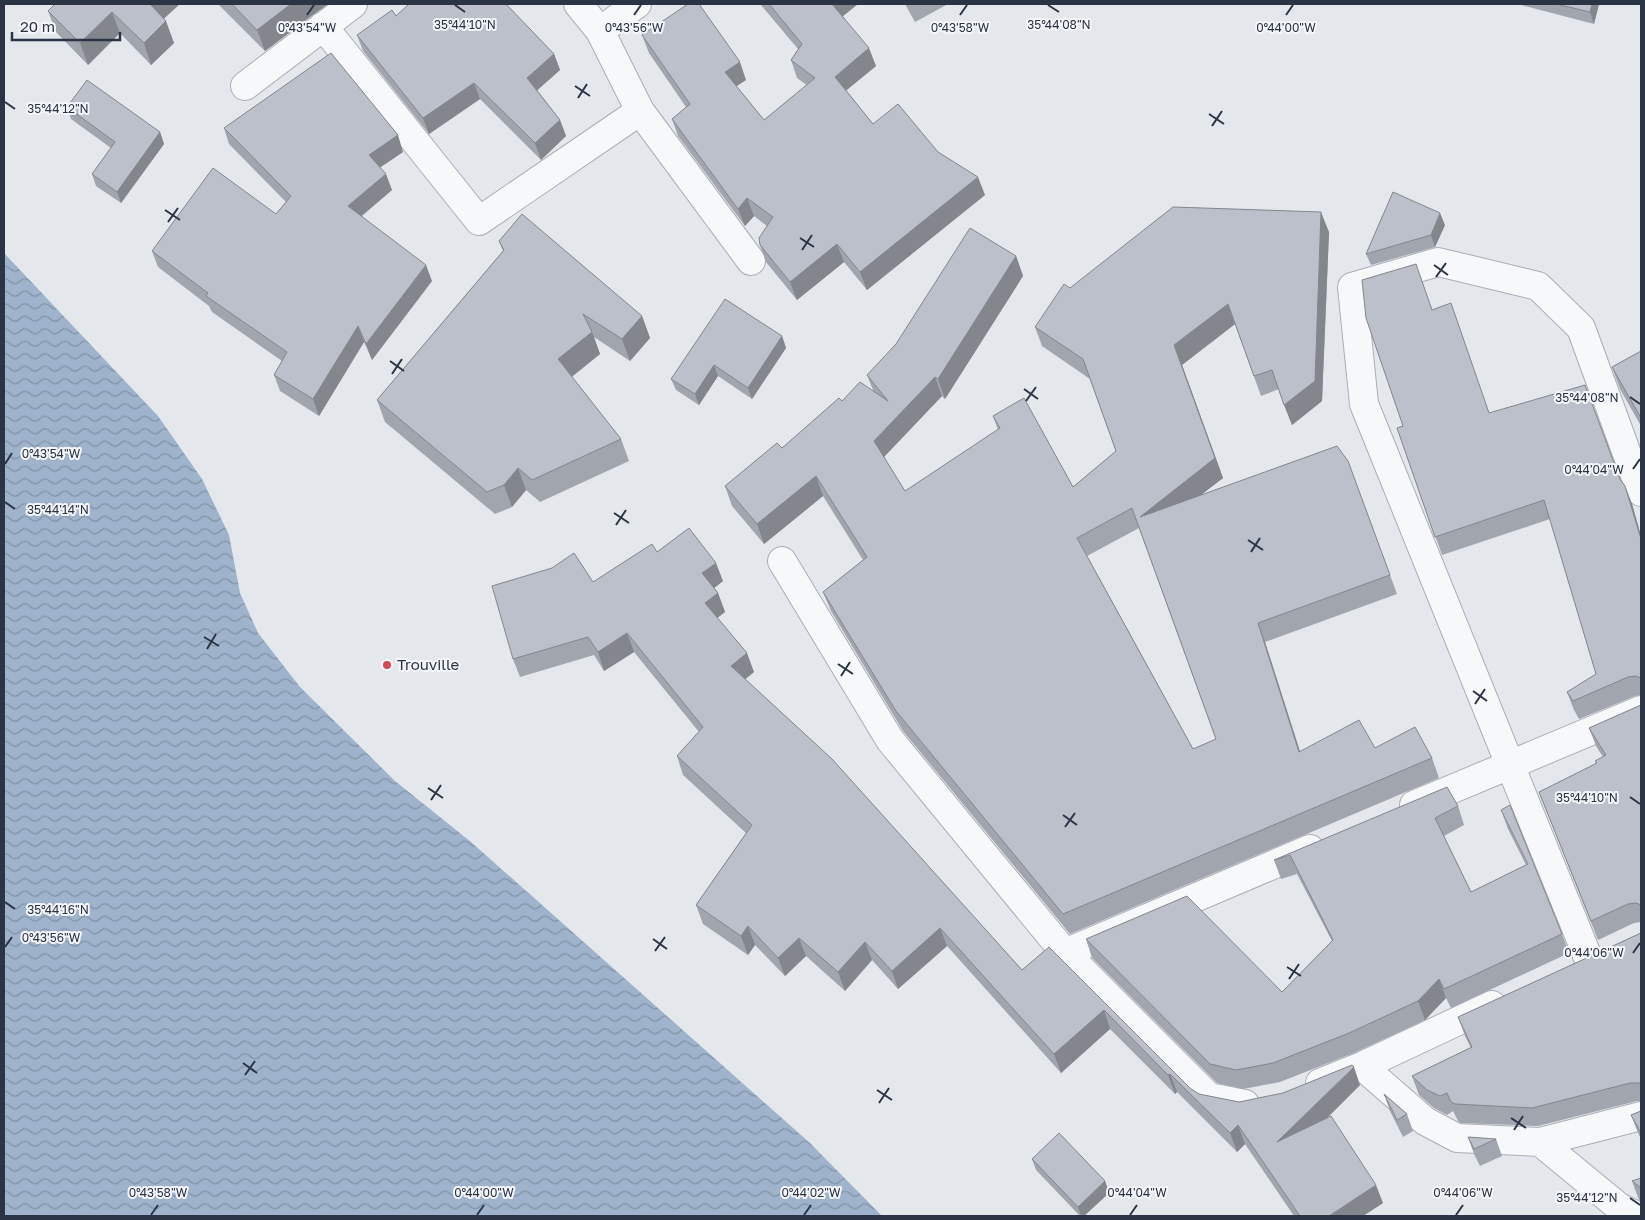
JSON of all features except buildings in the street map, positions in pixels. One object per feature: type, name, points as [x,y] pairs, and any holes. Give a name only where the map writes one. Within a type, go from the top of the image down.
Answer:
[{"type":"street","points":[[245,86],[353,4]]},
{"type":"street","points":[[578,4],[600,32],[640,111],[751,262]]},
{"type":"street","points":[[600,32],[637,4]]},
{"type":"street","points":[[323,26],[479,221],[640,111]]},
{"type":"street","points":[[1589,960],[1364,404],[1352,286],[1438,262],[1538,286],[1582,328],[1641,492]]},
{"type":"street","points":[[782,561],[890,740],[1065,953],[1209,1097],[1243,1105],[1280,1097],[1362,1066],[1510,996]]},
{"type":"street","points":[[1392,815],[1641,710]]},
{"type":"street","points":[[1065,953],[1328,842]]},
{"type":"street","points":[[1563,972],[1615,948]]},
{"type":"street","points":[[1362,1066],[1425,1121],[1457,1138],[1540,1142],[1641,1116]]},
{"type":"street","points":[[1540,1142],[1619,1207],[1637,1216]]},
{"type":"water","points":[[4,253],[158,416],[202,479],[229,535],[240,593],[258,633],[300,687],[395,781],[471,842],[810,1143],[882,1216],[4,1216]]},
{"type":"place","name":"Trouville","points":[[387,665]]}]
